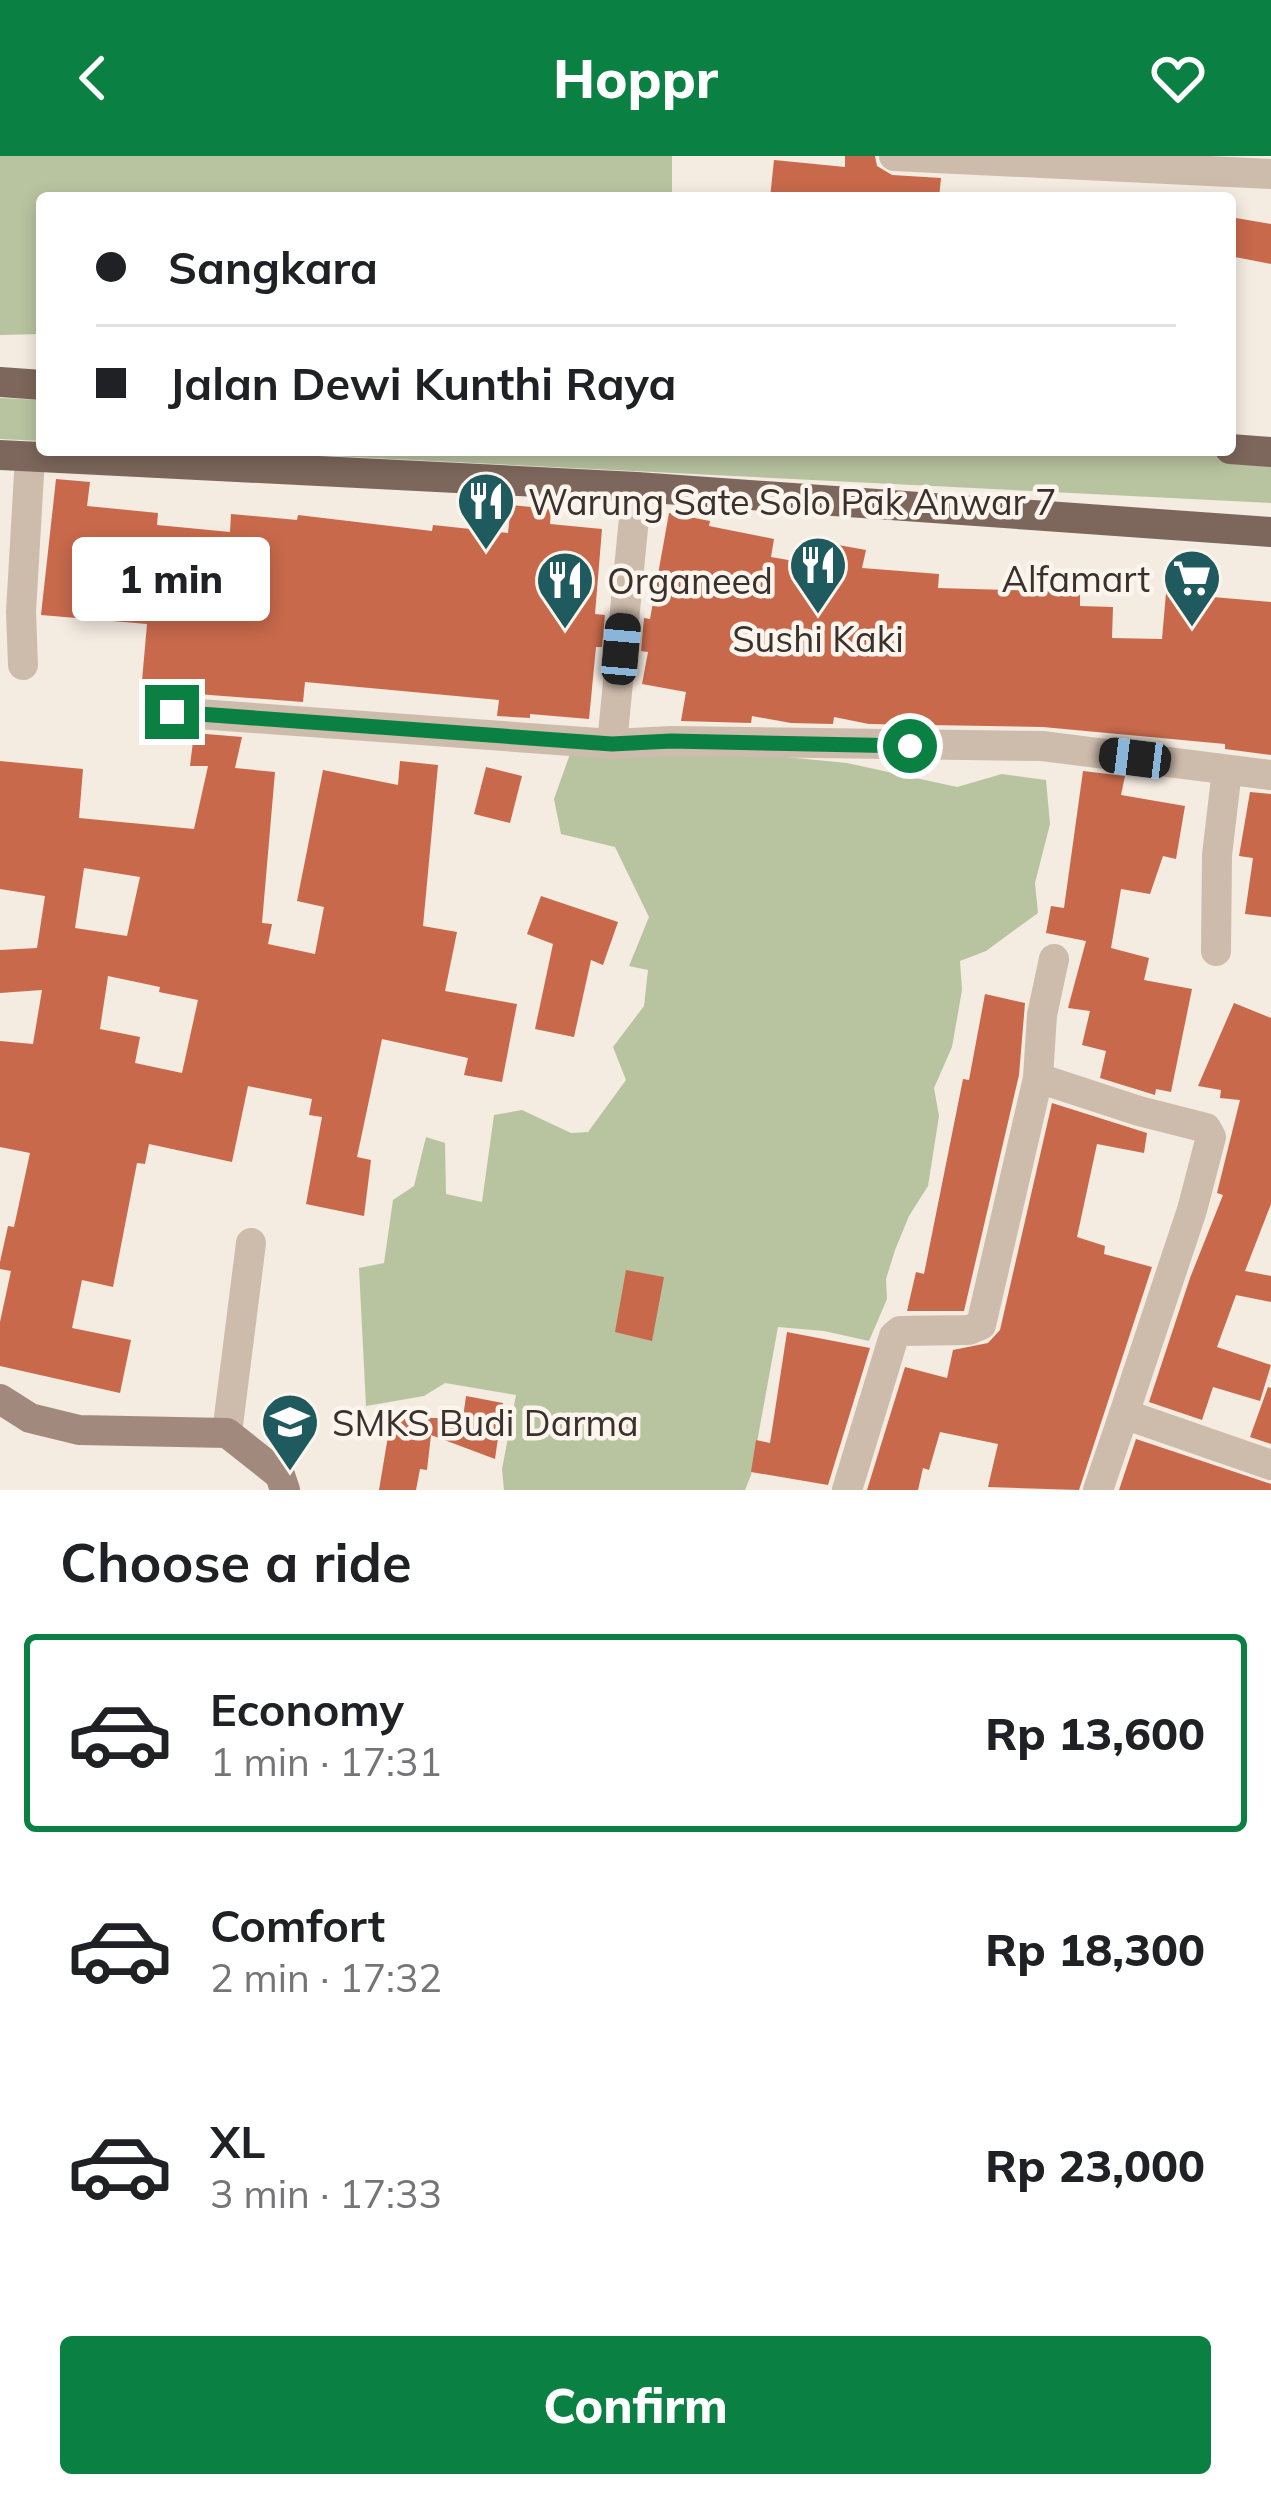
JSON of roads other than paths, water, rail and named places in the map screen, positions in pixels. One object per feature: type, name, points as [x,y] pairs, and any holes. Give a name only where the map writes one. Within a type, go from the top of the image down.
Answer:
[{"type":"main road","points":[[0,382],[36,385]]},
{"type":"main road","points":[[1236,449],[1271,452]]},
{"type":"main road","points":[[15,456],[637,487],[1271,532]]},
{"type":"street","points":[[894,156],[1213,164],[1271,174]]},
{"type":"street","points":[[15,456],[22,665]]},
{"type":"street","points":[[612,744],[637,487]]},
{"type":"street","points":[[172,712],[612,744],[1042,746],[1271,775]]},
{"type":"street","points":[[1216,951],[1216,855],[1227,770]]},
{"type":"street","points":[[847,1490],[894,1336],[900,1330],[969,1330],[981,1325],[1038,1078],[1042,1015],[1054,959]]},
{"type":"street","points":[[1038,1078],[1138,1111],[1199,1123],[1211,1137],[1192,1210],[1098,1490]]},
{"type":"street","points":[[227,1433],[251,1243]]},
{"type":"street","points":[[0,1399],[30,1418],[79,1430],[227,1433],[280,1475],[285,1490]]},
{"type":"street","points":[[1124,1414],[1271,1465]]},
{"type":"place","name":"Warung Sate Solo Pak Anwar 7","points":[[486,552]]},
{"type":"place","name":"Sushi Kaki","points":[[818,616]]},
{"type":"place","name":"Alfamart","points":[[1192,629]]},
{"type":"place","name":"Organeed","points":[[565,631]]},
{"type":"place","name":"SMKS Budi Darma","points":[[290,1473]]}]
